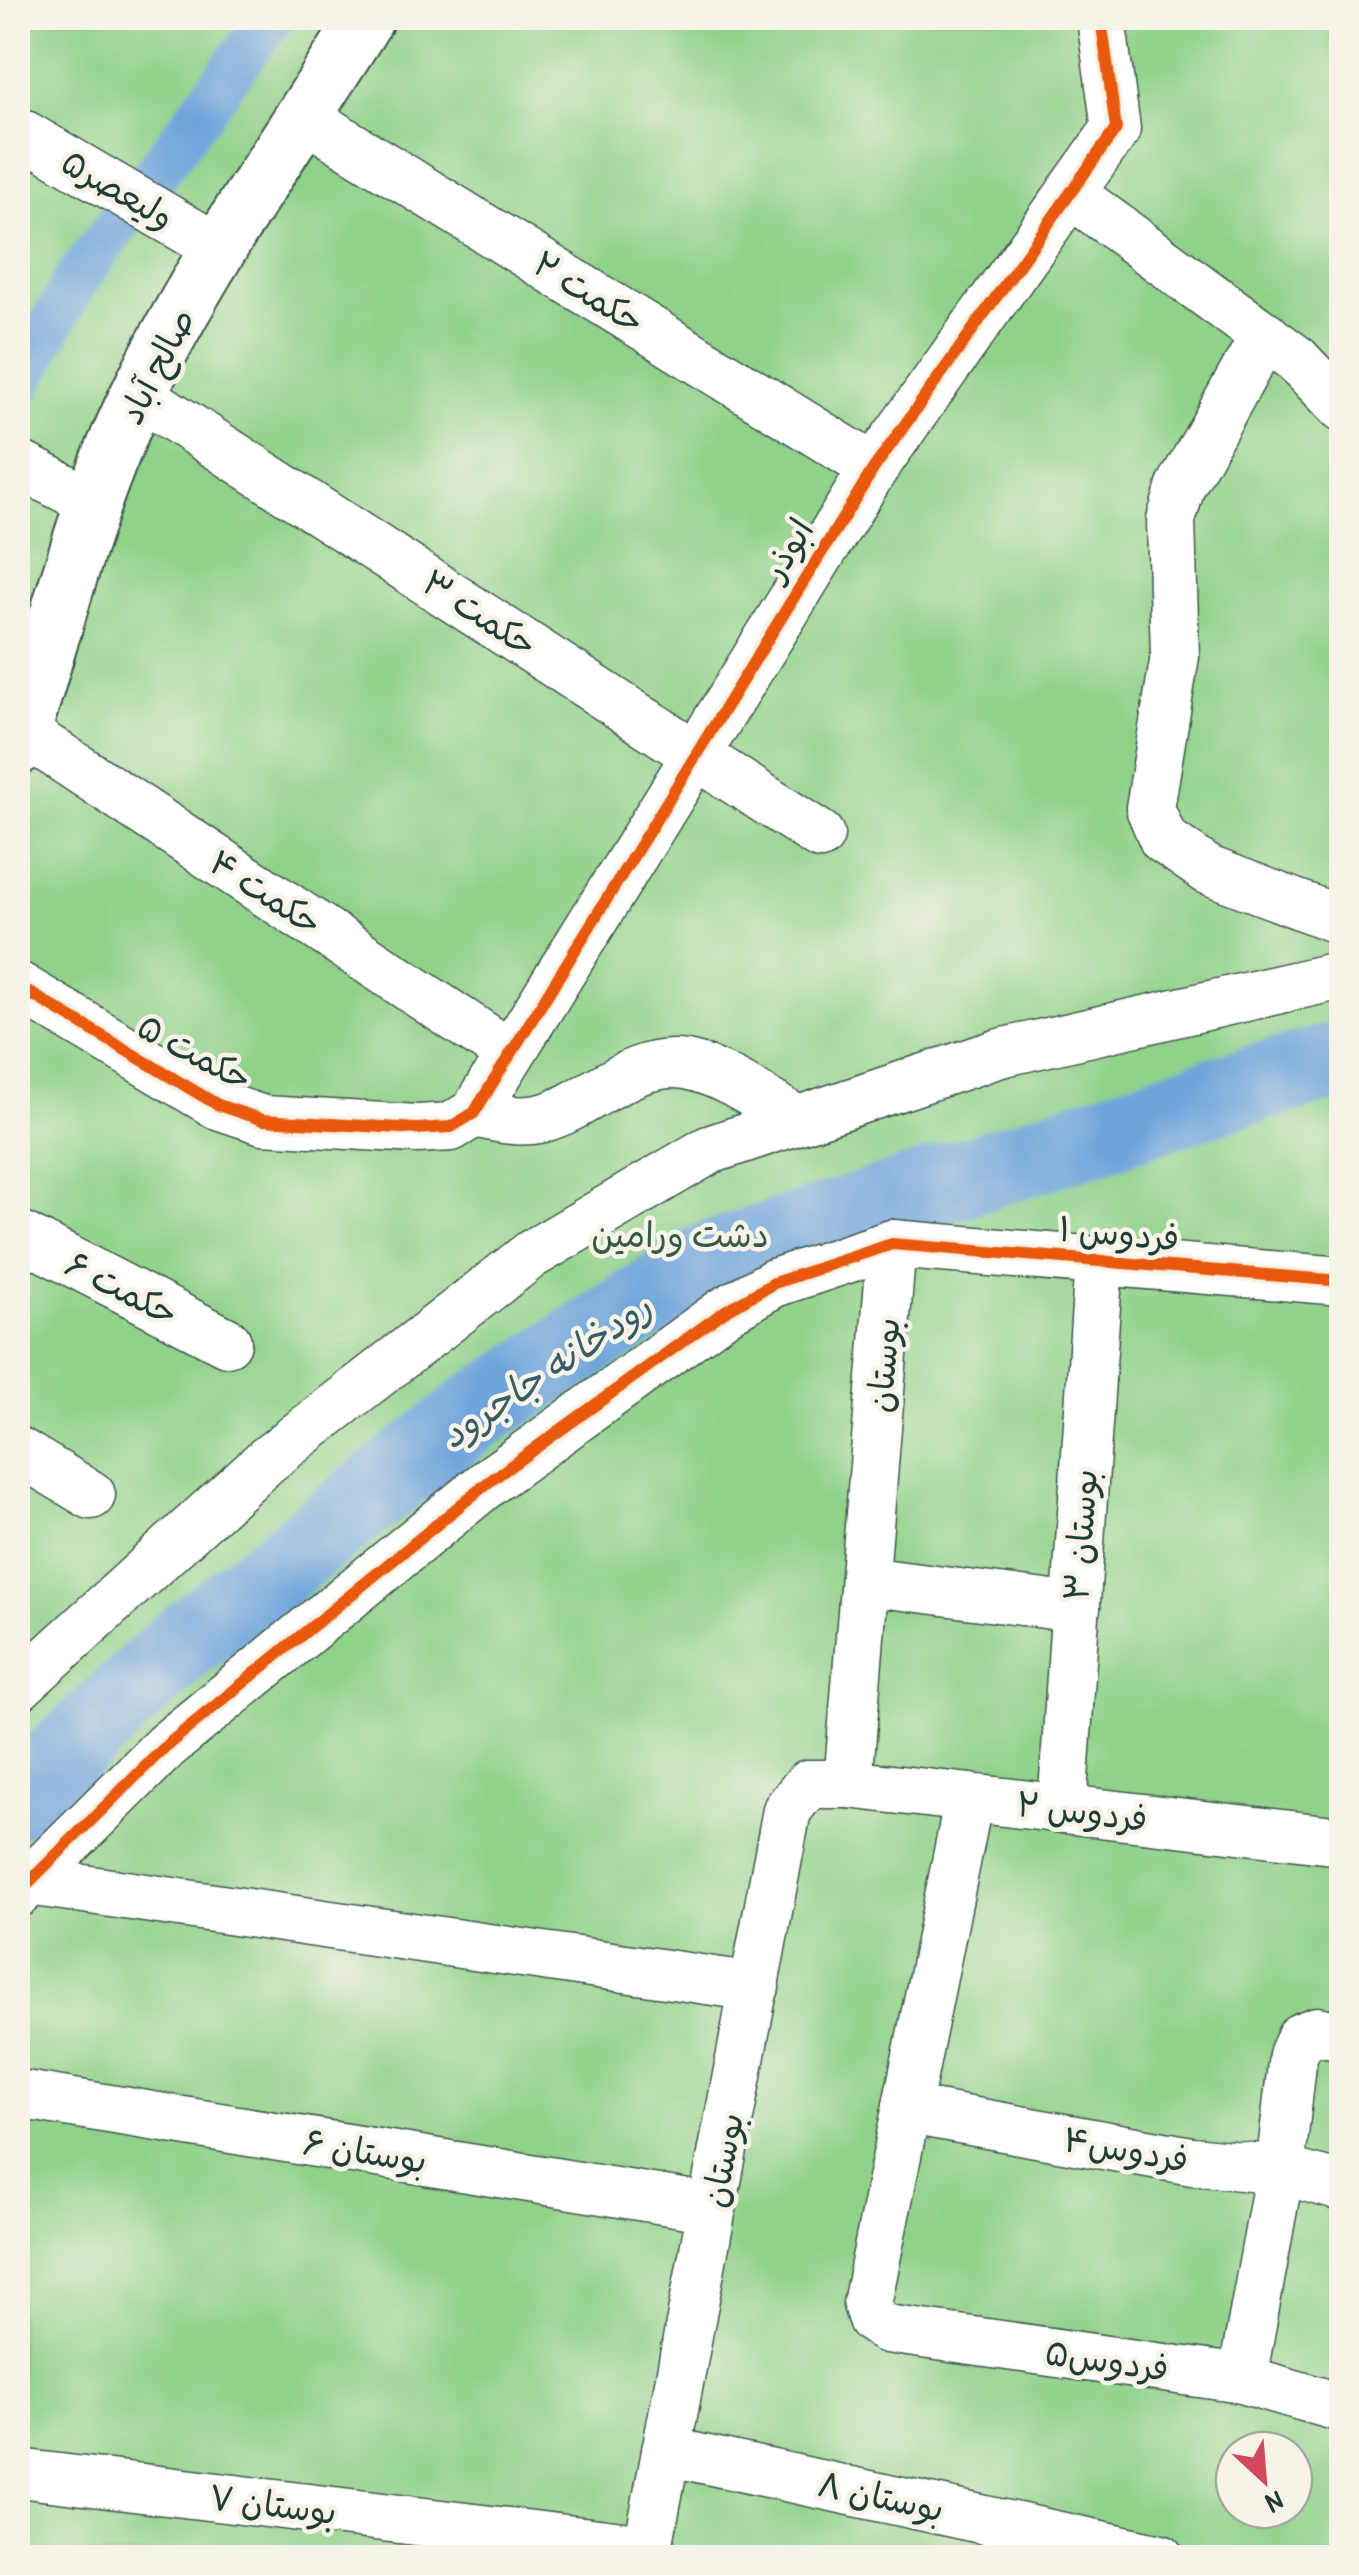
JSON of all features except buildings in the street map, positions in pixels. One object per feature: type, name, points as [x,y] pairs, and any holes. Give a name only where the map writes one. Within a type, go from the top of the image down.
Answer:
[{"type":"street","name":"ابوذر","points":[[474,1112],[874,468],[1116,129],[1101,18]]},
{"type":"street","name":"صالح آباد","points":[[20,740],[92,502],[138,394],[218,248],[304,117],[356,21]]},
{"type":"street","name":"حکمت ۲","points":[[304,117],[874,468]]},
{"type":"street","name":"ولیعصر۵","points":[[18,131],[218,248]]},
{"type":"street","points":[[1070,194],[1296,359],[1342,407]]},
{"type":"street","points":[[1264,335],[1181,486],[1171,520],[1175,656],[1150,808],[1163,840],[1208,870],[1342,921]]},
{"type":"street","name":"حکمت ۳","points":[[138,394],[696,751],[820,835]]},
{"type":"street","points":[[18,464],[92,502]]},
{"type":"street","name":"حکمت ۴","points":[[20,740],[510,1052]]},
{"type":"street","points":[[18,1687],[266,1461],[532,1254],[710,1150],[1000,1053],[1342,976]]},
{"type":"street","name":"حکمت ۵","points":[[18,986],[218,1105],[263,1120],[434,1128],[451,1127],[474,1112]]},
{"type":"street","points":[[474,1112],[508,1121],[544,1117],[631,1073],[682,1064],[718,1075],[797,1120]]},
{"type":"street","name":"حکمت ۶","points":[[18,1234],[227,1342]]},
{"type":"street","points":[[23,1887],[166,1746],[506,1469],[724,1311],[774,1283],[892,1244]]},
{"type":"street","name":"فردوس ۱","points":[[892,1244],[1342,1281]]},
{"type":"street","name":"بوستان","points":[[647,2553],[787,1810],[808,1784],[835,1783],[865,1581],[892,1244]]},
{"type":"street","name":"بوستان ۳","points":[[1062,1809],[1098,1261]]},
{"type":"street","points":[[18,1451],[91,1495]]},
{"type":"street","points":[[865,1581],[1076,1608]]},
{"type":"street","name":"فردوس ۲","points":[[835,1783],[1342,1841]]},
{"type":"street","points":[[910,2110],[969,1798]]},
{"type":"street","points":[[23,1887],[755,1987]]},
{"type":"street","points":[[1242,2379],[1280,2170],[1293,2055],[1321,2036]]},
{"type":"street","name":"بوستان ۶","points":[[18,2094],[712,2208]]},
{"type":"street","name":"فردوس۴","points":[[910,2110],[1192,2162],[1280,2170],[1342,2188]]},
{"type":"street","name":"فردوس۵","points":[[910,2110],[867,2304],[872,2319],[887,2329],[1242,2379],[1342,2408]]},
{"type":"street","name":"بوستان ۸","points":[[666,2452],[1158,2555]]},
{"type":"street","name":"بوستان ۷","points":[[18,2473],[647,2553]]},
{"type":"green space","name":"دشت ورامین","points":[[18,18],[1341,18],[1341,2557],[18,2557]]},
{"type":"waterway","points":[[18,386],[76,280],[271,18]]},
{"type":"waterway","name":"رودخانه جاجرود","points":[[18,1798],[183,1643],[477,1411],[706,1262],[1210,1097],[1342,1059]]},
{"type":"cycle path","points":[[18,986],[218,1105],[263,1120],[417,1129],[451,1127],[474,1113],[874,468],[1116,129],[1101,18]]},
{"type":"cycle path","points":[[18,1893],[166,1746],[490,1481],[725,1311],[774,1283],[892,1244],[1342,1281]]}]
